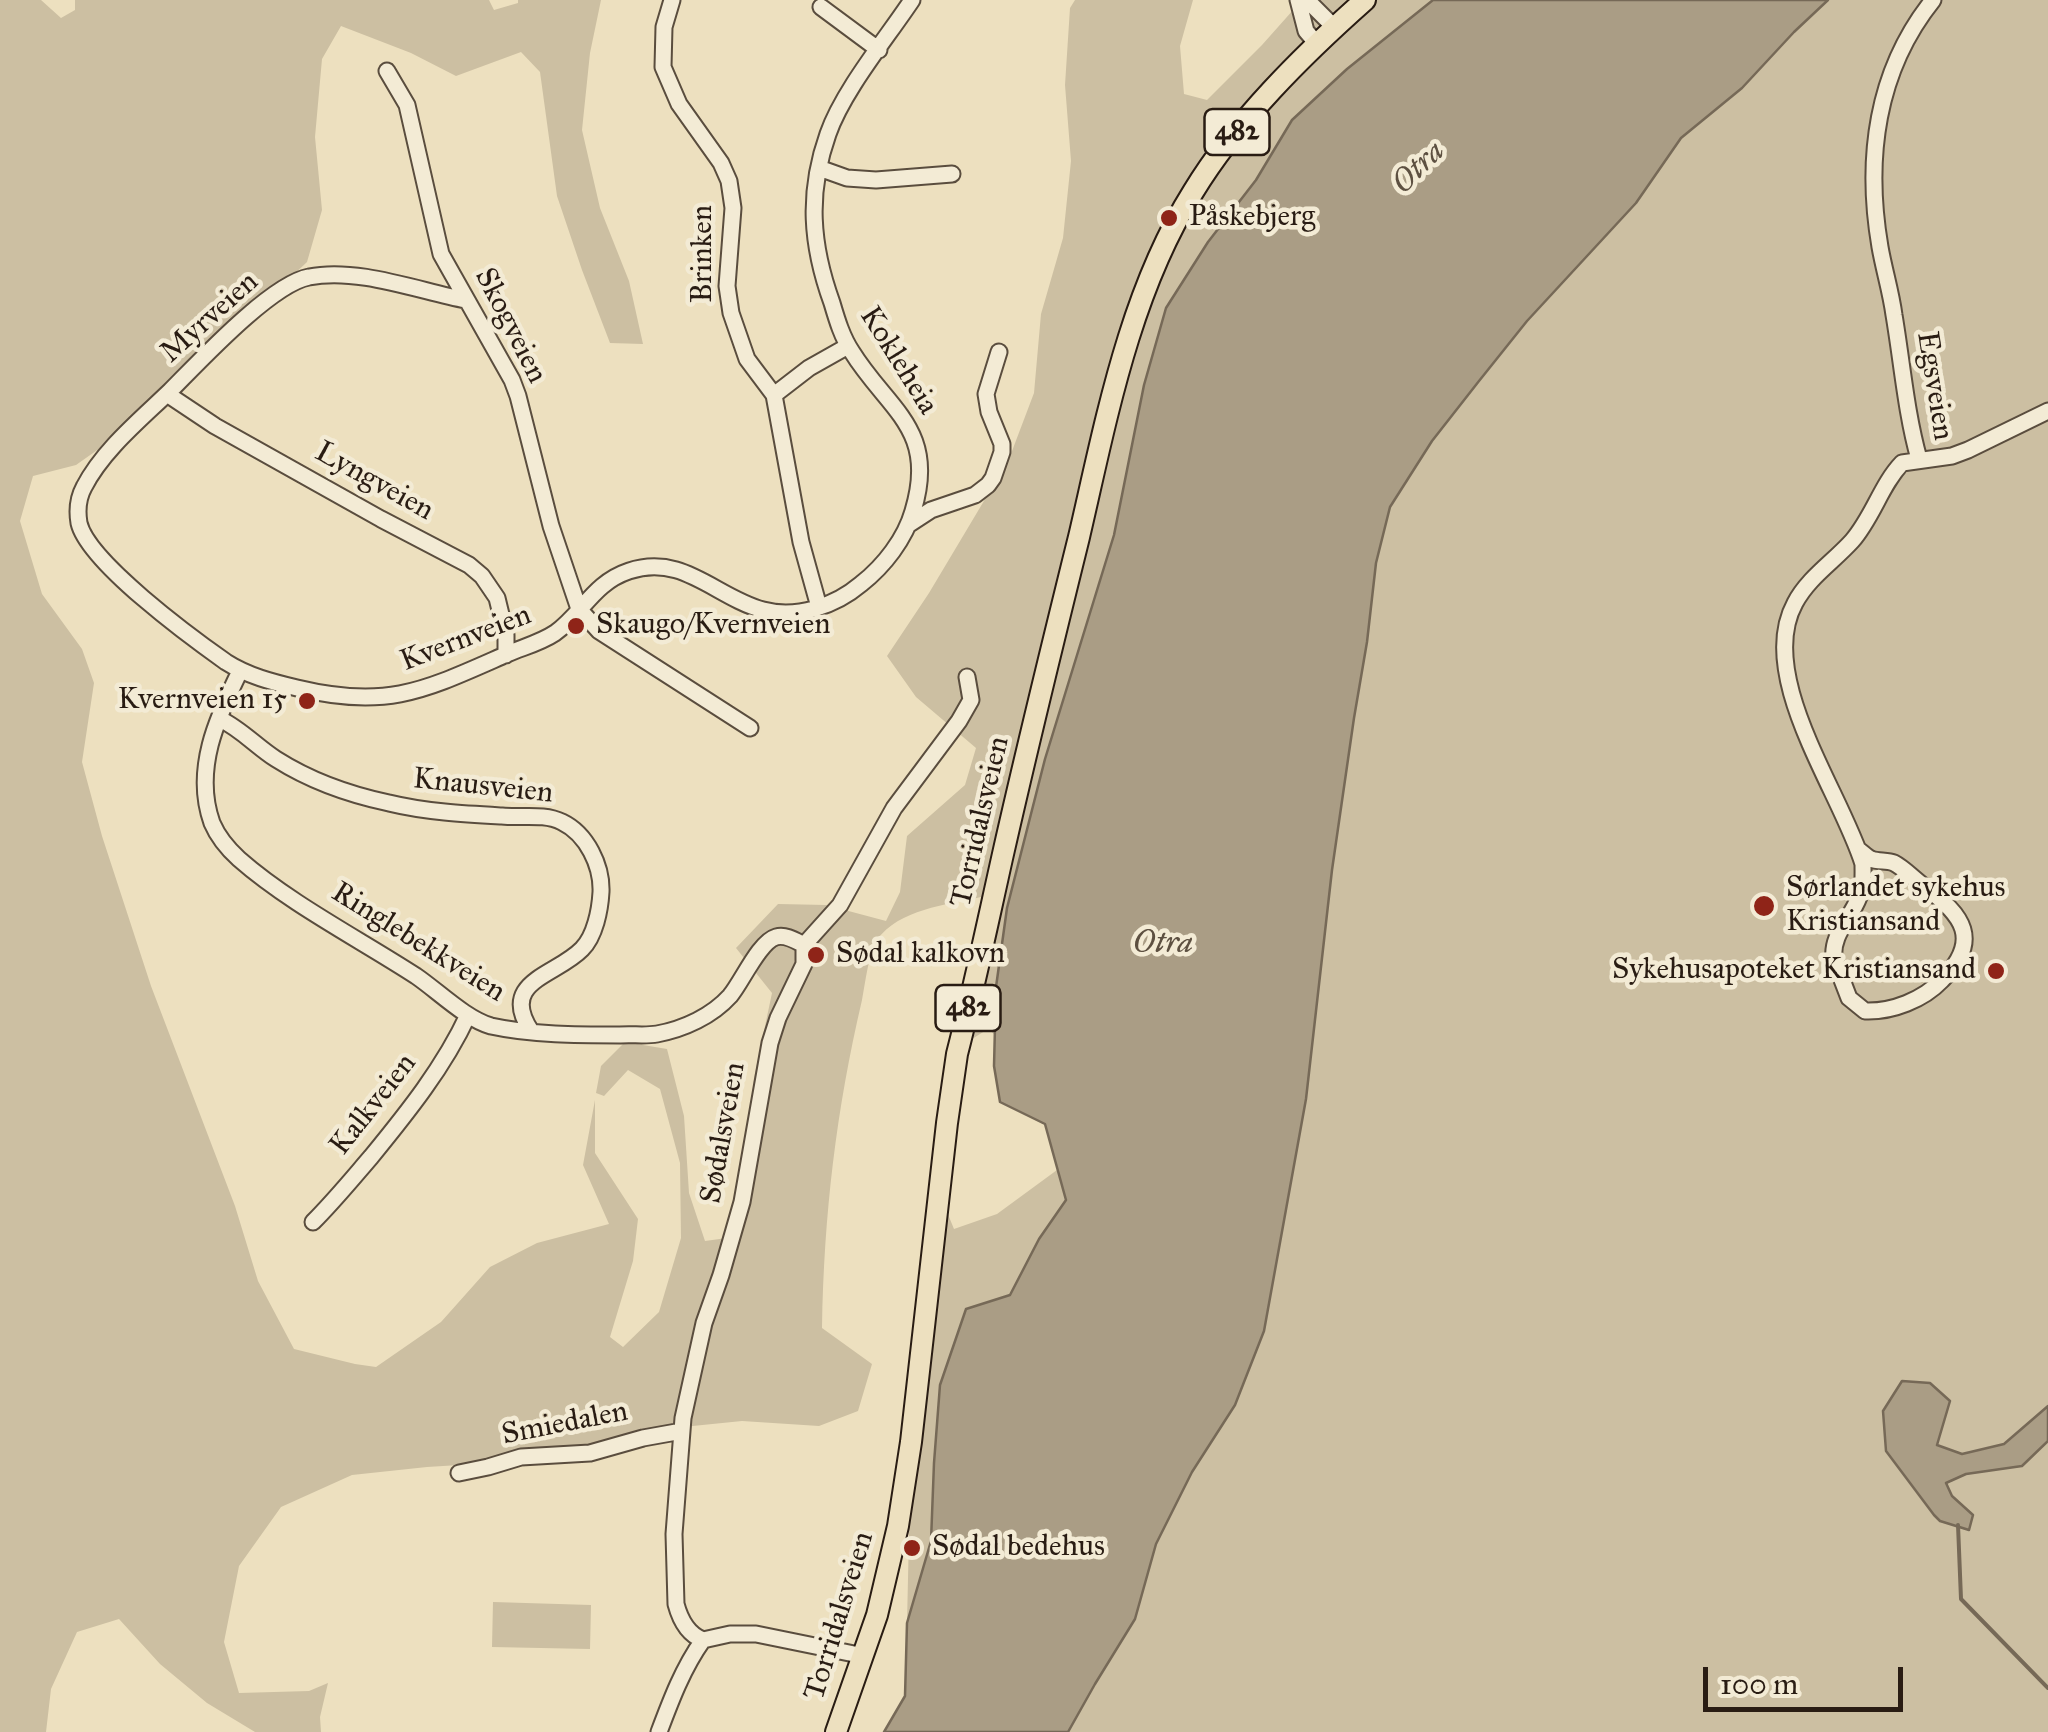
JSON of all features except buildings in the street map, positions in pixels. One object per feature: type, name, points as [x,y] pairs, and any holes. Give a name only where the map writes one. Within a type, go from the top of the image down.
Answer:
[{"type":"main road","name":"Torridalsveien","points":[[836,1732],[877,1615],[902,1501],[957,1054],[1112,396],[1143,298],[1192,192],[1253,112],[1365,0]]},
{"type":"street","name":"Brinken","points":[[672,0],[664,27],[664,67],[679,104],[722,163],[729,181],[733,208],[727,286],[730,313],[747,359],[774,396],[801,542],[819,607]]},
{"type":"street","name":"Kokleheia","points":[[579,609],[604,583],[628,571],[656,566],[686,573],[764,610],[798,612],[819,607],[865,581],[891,553],[908,525],[919,479],[911,430],[848,346],[824,281],[813,224],[819,168],[834,120],[912,0]]},
{"type":"street","points":[[1298,0],[1306,32],[1318,44]]},
{"type":"street","points":[[1307,0],[1335,28]]},
{"type":"street","name":"Egsveien","points":[[1859,850],[1872,859],[1892,862],[1940,898],[1963,925],[1961,956],[1940,982],[1917,998],[1880,1012],[1865,1012],[1849,998],[1838,973],[1833,953],[1836,937],[1858,902],[1864,884],[1863,864],[1796,710],[1783,653],[1788,618],[1795,602],[1862,528],[1897,468],[1920,459],[1912,435],[1880,247],[1874,155],[1879,112],[1895,61],[1933,0]]},
{"type":"street","points":[[821,7],[879,50]]},
{"type":"street","name":"Skogveien","points":[[388,70],[407,105],[441,254],[518,396],[551,526],[579,609]]},
{"type":"street","points":[[819,168],[848,178],[876,180],[952,174]]},
{"type":"street","name":"Myrveien","points":[[167,394],[235,327],[279,291],[301,279],[340,275],[466,300]]},
{"type":"street","points":[[774,396],[810,368],[848,346]]},
{"type":"street","name":"Kokleheia","points":[[908,525],[931,510],[975,495],[993,478],[1002,444],[986,394],[999,352]]},
{"type":"street","name":"Lyngveien","points":[[167,394],[215,426],[468,565],[497,598],[506,654]]},
{"type":"street","name":"Kvernveien","points":[[167,394],[127,432],[90,476],[78,504],[80,527],[92,548],[145,600],[240,671],[337,697],[383,697],[448,681],[548,638],[579,609]]},
{"type":"street","points":[[1920,459],[1968,450],[2048,411]]},
{"type":"street","points":[[579,609],[600,631],[750,728]]},
{"type":"street","name":"Ringlebekkveien","points":[[240,671],[204,772],[210,818],[226,846],[289,895],[490,1026],[650,1035],[673,1030],[722,1004],[769,940],[785,936],[804,945]]},
{"type":"street","name":"Sødalsveien","points":[[702,1640],[692,1635],[676,1604],[674,1534],[682,1430],[704,1323],[742,1202],[764,1064],[778,1018],[804,964],[804,945],[840,905],[894,808],[959,721],[971,700],[966,677]]},
{"type":"street","name":"Knausveien","points":[[220,720],[284,764],[367,798],[435,811],[553,818],[574,830],[589,848],[598,871],[598,913],[581,950],[525,992],[522,1013],[532,1031]]},
{"type":"street","name":"Kalkveien","points":[[313,1222],[402,1121],[468,1014]]},
{"type":"street","name":"Smiedalen","points":[[458,1472],[521,1457],[590,1453],[682,1430]]},
{"type":"street","points":[[659,1732],[676,1688],[702,1640],[756,1634],[864,1656]]},
{"type":"shaded area","points":[[0,0],[41,0],[61,18],[75,10],[75,0],[489,0],[494,10],[518,0],[601,0],[590,53],[582,130],[600,208],[629,281],[643,344],[610,343],[582,270],[557,196],[540,72],[521,52],[456,76],[411,53],[341,26],[322,59],[315,137],[322,210],[307,262],[137,422],[76,465],[33,476],[20,521],[42,594],[82,649],[94,683],[82,762],[102,836],[151,986],[235,1206],[258,1281],[294,1349],[376,1367],[441,1322],[490,1267],[537,1243],[609,1224],[583,1165],[595,1100],[595,1153],[638,1219],[633,1261],[610,1337],[623,1347],[659,1312],[681,1238],[680,1163],[660,1089],[628,1070],[604,1096],[596,1093],[601,1066],[625,1042],[667,1049],[684,1116],[689,1193],[705,1241],[727,1238],[746,1165],[754,1078],[772,993],[736,948],[778,904],[826,905],[886,921],[900,892],[907,836],[965,785],[976,748],[916,697],[887,656],[1009,459],[1034,393],[1041,314],[1063,238],[1071,161],[1065,85],[1070,8],[1075,0],[1193,0],[1180,46],[1184,94],[1207,100],[1302,0],[1433,0],[1347,69],[1292,120],[1256,180],[1208,242],[1166,308],[1144,385],[1114,535],[1045,759],[1007,908],[994,1034],[988,1029],[964,1044],[946,1130],[940,1195],[954,1229],[997,1214],[1057,1170],[1066,1200],[1039,1239],[1010,1295],[965,1309],[940,1385],[931,1541],[907,1623],[911,1445],[948,1101],[985,916],[981,897],[924,910],[898,921],[877,940],[870,960],[833,1163],[822,1328],[872,1364],[858,1411],[819,1426],[742,1421],[663,1429],[608,1446],[507,1462],[352,1475],[281,1507],[239,1566],[224,1642],[239,1693],[309,1691],[328,1683],[320,1717],[321,1732],[255,1732],[207,1703],[160,1664],[119,1619],[77,1632],[51,1689],[46,1732],[0,1732]]},
{"type":"shaded area","points":[[1675,0],[2048,0],[2048,1732],[1012,1732],[1317,517]]},
{"type":"shaded area","points":[[493,1602],[591,1605],[590,1649],[492,1647]]},
{"type":"water","name":"Otra","points":[[1433,0],[1828,0],[1742,88],[1681,138],[1636,203],[1527,321],[1479,381],[1432,441],[1390,507],[1376,563],[1332,870],[1306,1099],[1264,1331],[1235,1405],[1192,1472],[1156,1544],[1135,1619],[1068,1732],[884,1732],[905,1696],[907,1623],[931,1541],[940,1385],[966,1309],[1010,1295],[1039,1239],[1066,1200],[1045,1124],[1000,1102],[994,1066],[996,987],[1007,908],[1045,759],[1114,535],[1144,385],[1166,308],[1208,242],[1256,180],[1292,120],[1347,69]]},
{"type":"water","points":[[1902,1381],[1930,1383],[1950,1401],[1937,1445],[1962,1454],[2004,1444],[2048,1406],[2048,1441],[2022,1466],[1966,1474],[1946,1483],[1952,1496],[1973,1515],[1969,1530],[1940,1521],[1886,1451],[1883,1411]]},
{"type":"waterway","points":[[1958,1525],[1961,1599],[2048,1688]]},
{"type":"place","name":"Påskebjerg","points":[[1169,218]]},
{"type":"place","name":"Skaugo/Kvernveien","points":[[576,626]]},
{"type":"place","name":"Kvernveien 15","points":[[307,701]]},
{"type":"place","name":"Sørlandet sykehus Kristiansand","points":[[1764,906]]},
{"type":"place","name":"Sødal kalkovn","points":[[816,955]]},
{"type":"place","name":"Sykehusapoteket Kristiansand","points":[[1996,971]]},
{"type":"place","name":"Sødal bedehus","points":[[912,1548]]}]
